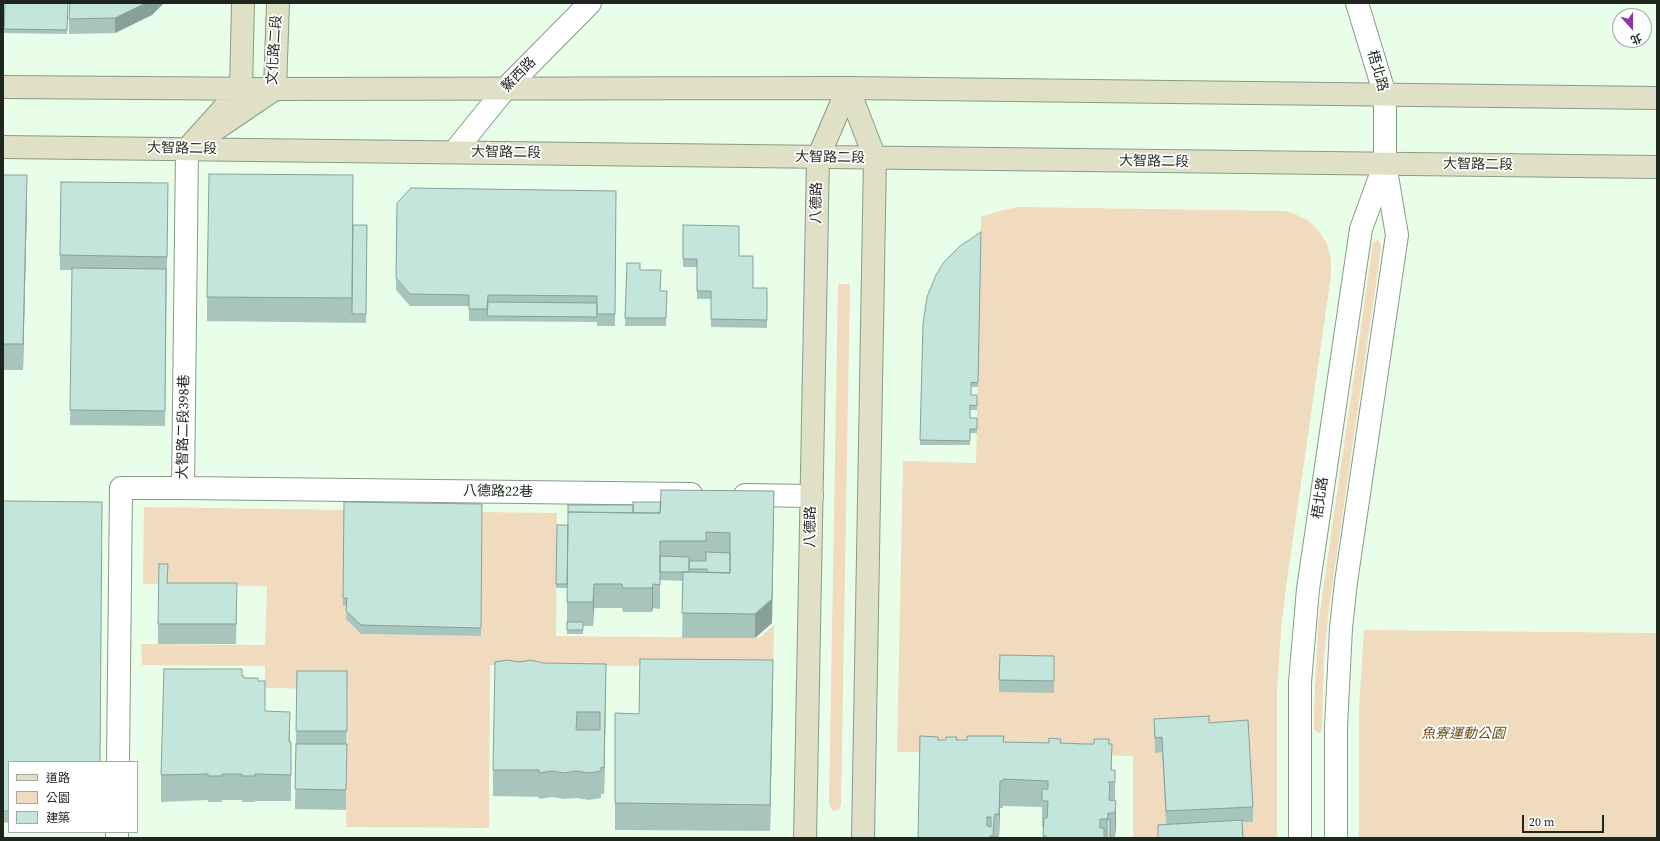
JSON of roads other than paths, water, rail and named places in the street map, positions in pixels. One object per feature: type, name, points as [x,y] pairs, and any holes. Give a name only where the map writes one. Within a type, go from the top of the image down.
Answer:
[{"type":"street","points":[[187,149],[242,89],[243,3]]},
{"type":"street","name":"文化路二段","points":[[187,149],[275,89],[278,3]]},
{"type":"street","name":"鰲西路","points":[[454,152],[505,89],[590,3]]},
{"type":"street","name":"梧北路","points":[[1336,838],[1337,708],[1343,605],[1397,234],[1385,164],[1385,95],[1356,3]]},
{"type":"street","points":[[3,87],[242,89],[848,88],[1657,98]]},
{"type":"street","points":[[848,88],[875,158],[863,838]]},
{"type":"street","name":"八德路","points":[[805,838],[818,158],[848,88]]},
{"type":"street","name":"大智路二段","points":[[3,147],[1657,168]]},
{"type":"street","name":"大智路二段398巷","points":[[118,761],[121,488],[183,488],[187,149]]},
{"type":"street","name":"梧北路","points":[[1300,838],[1300,682],[1308,589],[1361,229],[1385,164]]},
{"type":"street","name":"八德路22巷","points":[[183,488],[812,496]]},
{"type":"park label","name":"魚寮運動公園","points":[[1463,734]]}]
